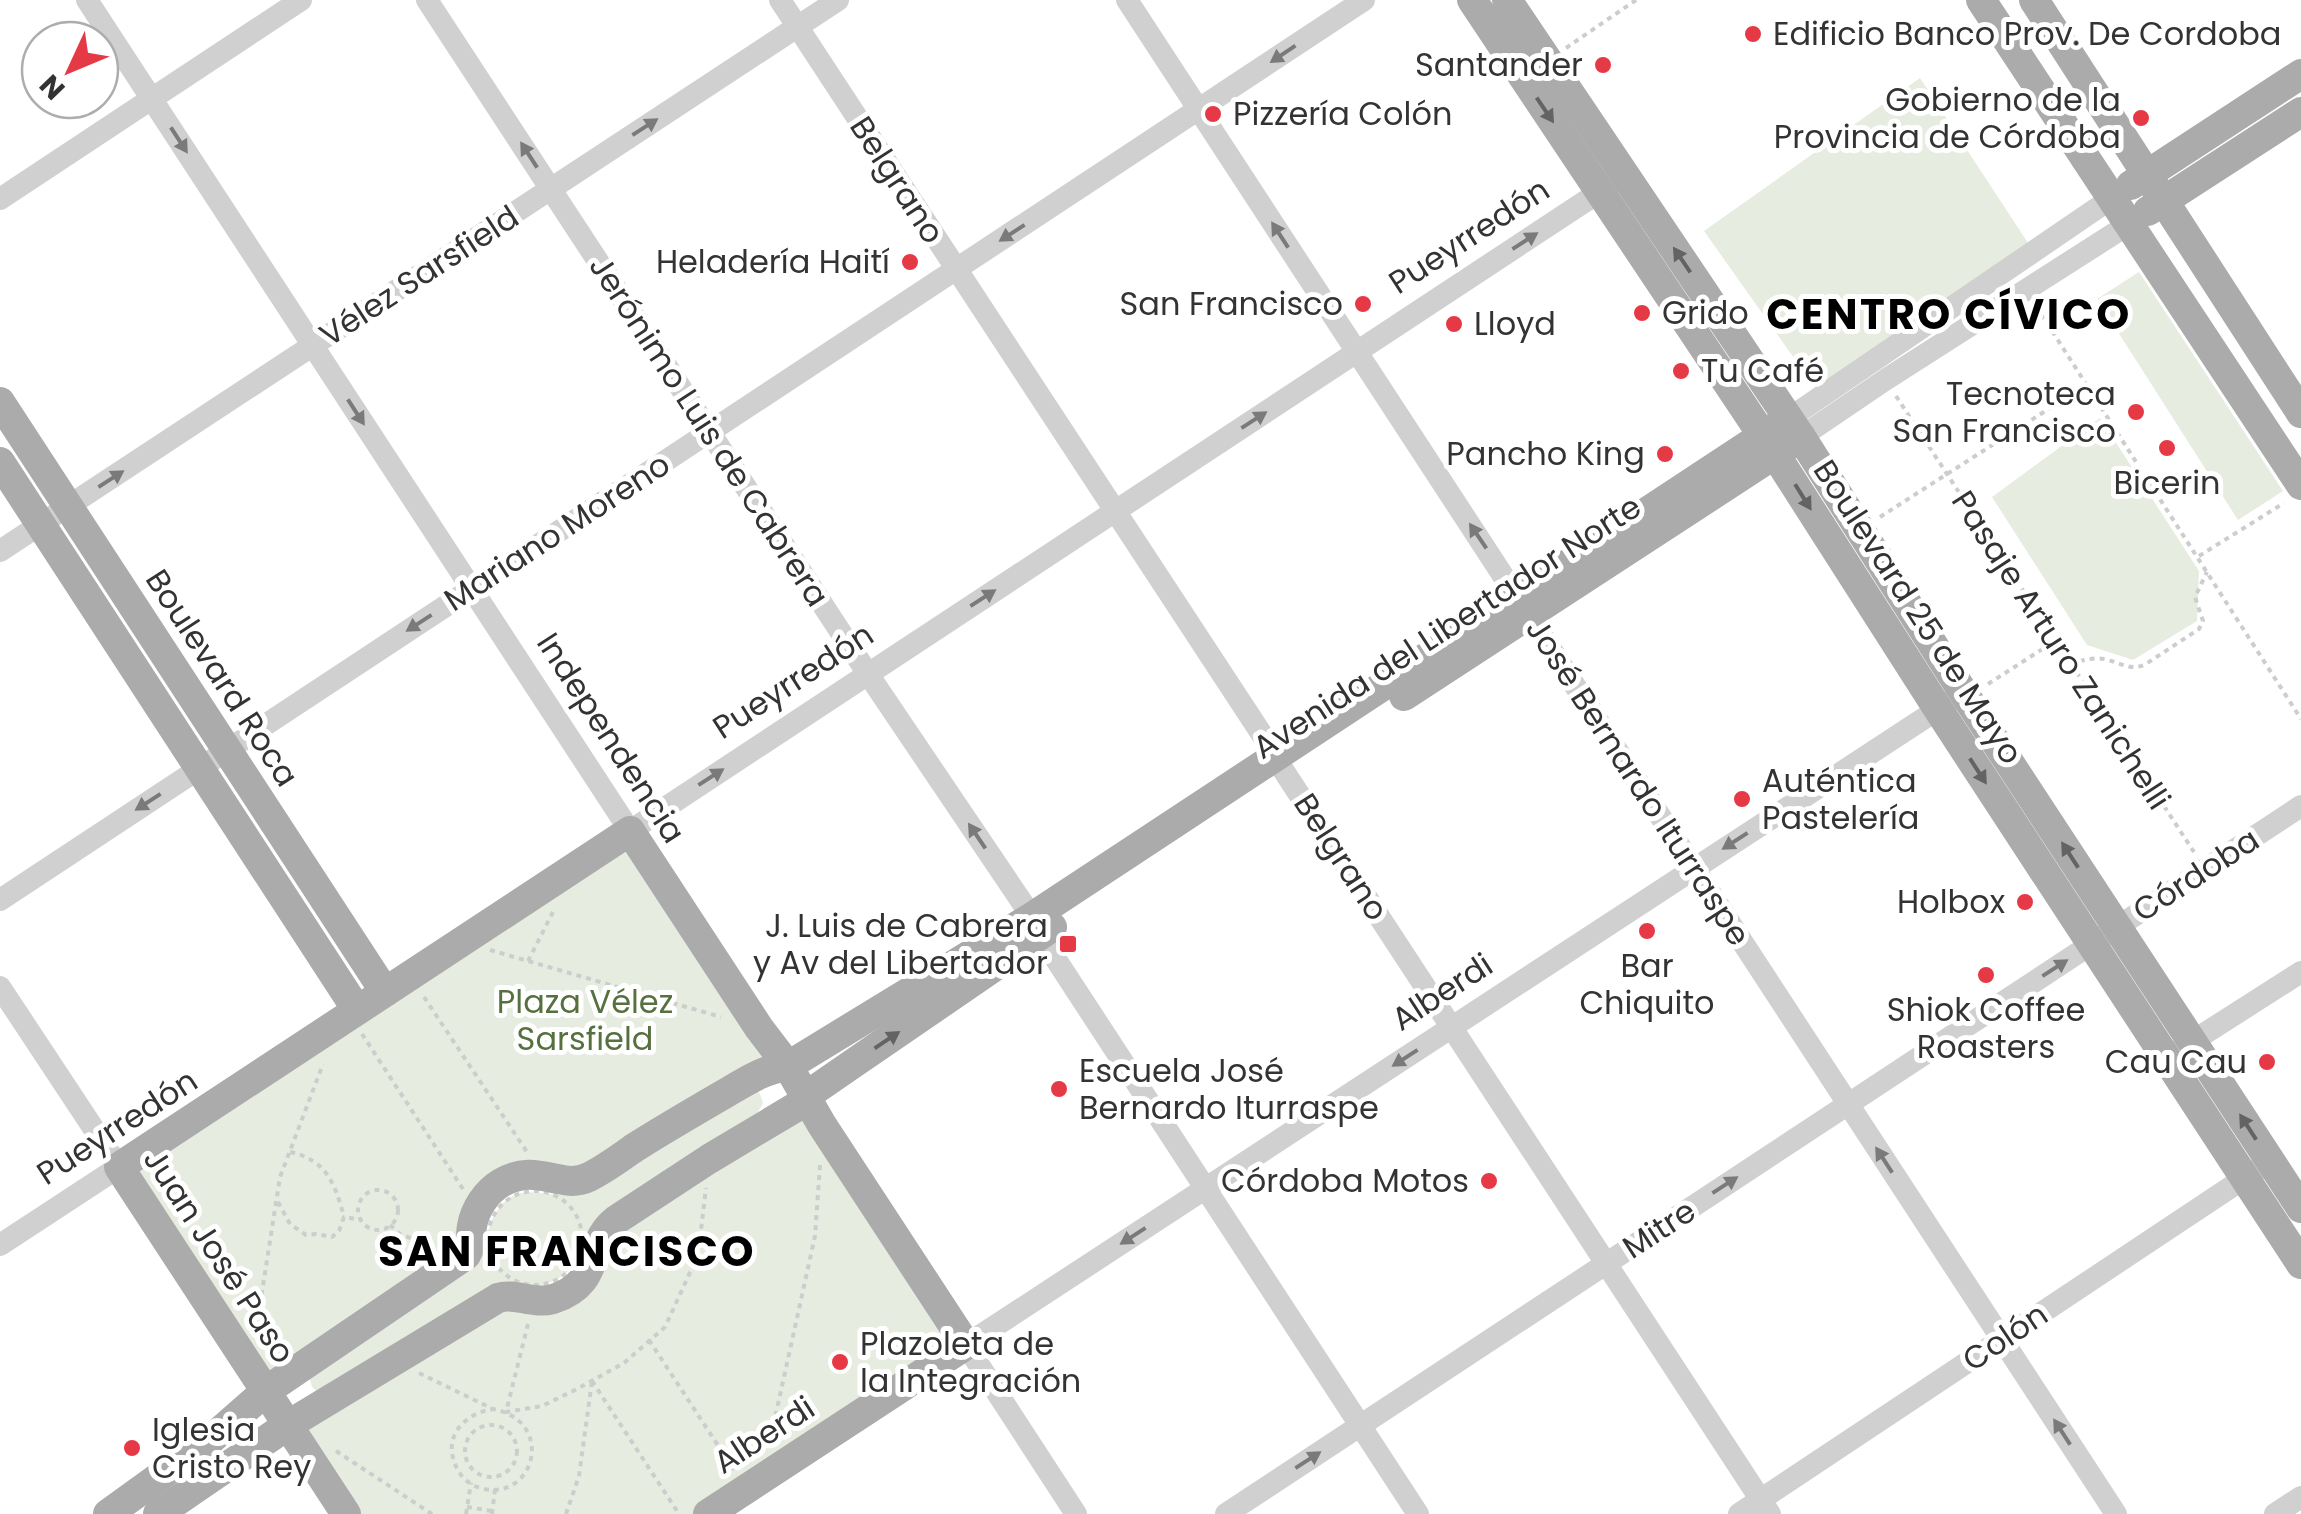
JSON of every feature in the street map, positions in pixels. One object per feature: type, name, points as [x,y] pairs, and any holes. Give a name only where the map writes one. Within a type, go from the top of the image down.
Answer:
[{"type":"main road","name":"Boulevard 25 de Mayo","points":[[1472,0],[1612,184],[1956,700],[2257,1170],[2301,1264]]},
{"type":"main road","name":"Boulevard 25 de Mayo","points":[[1507,0],[1548,60],[1612,184]]},
{"type":"main road","points":[[1981,0],[2294,477]]},
{"type":"main road","points":[[2034,0],[2301,414]]},
{"type":"main road","points":[[2129,224],[2155,188],[2301,74]]},
{"type":"main road","points":[[2112,198],[2155,188],[2301,112]]},
{"type":"main road","name":"Boulevard Roca","points":[[0,402],[227,750],[397,984]]},
{"type":"main road","name":"Boulevard 25 de Mayo","points":[[1781,436],[1859,530],[1956,700]]},
{"type":"main road","name":"Avenida del Libertador Norte","points":[[522,1300],[555,1298],[574,1288],[594,1262],[604,1229],[796,1106],[1036,926],[1781,436]]},
{"type":"main road","points":[[0,462],[353,1013]]},
{"type":"main road","name":"Pueyrredón","points":[[118,1167],[630,830]]},
{"type":"main road","name":"Independencia","points":[[630,830],[788,1066],[822,1125],[966,1345]]},
{"type":"main road","name":"Avenida del Libertador Norte","points":[[544,1184],[551,1176],[565,1182],[588,1178],[767,1069],[788,1066],[1036,926]]},
{"type":"main road","name":"Juan José Paso","points":[[118,1167],[346,1514]]},
{"type":"main road","name":"Boulevard 25 de Mayo","points":[[2257,1170],[2301,1208]]},
{"type":"main road","points":[[108,1514],[209,1441],[266,1391],[466,1255],[477,1210],[500,1184],[514,1177],[544,1184]]},
{"type":"main road","points":[[158,1514],[288,1425],[498,1298],[507,1295],[522,1300]]},
{"type":"main road","name":"Alberdi","points":[[733,1500],[966,1345]]},
{"type":"street","name":"Independencia","points":[[87,0],[630,830]]},
{"type":"street","points":[[0,199],[302,0]]},
{"type":"street","name":"Jerónimo Luis de Cabrera","points":[[427,0],[1418,1514]]},
{"type":"street","name":"Belgrano","points":[[780,0],[1765,1507]]},
{"type":"street","name":"Vélez Sarsfield","points":[[0,552],[838,0]]},
{"type":"street","name":"Mariano Moreno","points":[[0,900],[1364,0]]},
{"type":"street","name":"José Bernardo Iturraspe","points":[[1131,1],[1198,110],[2116,1514]]},
{"type":"street","name":"Pueyrredón","points":[[630,830],[1612,184]]},
{"type":"street","name":"Avenida del Libertador Norte","points":[[1781,436],[2112,198]]},
{"type":"street","name":"Avenida del Libertador Norte","points":[[1781,436],[1885,380],[2129,224]]},
{"type":"street","name":"Alberdi","points":[[966,1345],[1956,700]]},
{"type":"street","name":"Córdoba","points":[[2104,936],[2301,806]]},
{"type":"street","name":"Mitre","points":[[1226,1514],[2104,936]]},
{"type":"street","points":[[2180,1050],[2301,972]]},
{"type":"street","name":"Juan José Paso","points":[[0,986],[118,1167]]},
{"type":"street","name":"Pueyrredón","points":[[0,1245],[118,1167]]},
{"type":"street","name":"Colón","points":[[1740,1514],[1765,1507],[2002,1340],[2257,1170]]},
{"type":"street","name":"Independencia","points":[[966,1345],[1076,1514]]},
{"type":"street","points":[[2275,1514],[2301,1497]]},
{"type":"path","points":[[1548,60],[1636,0]]},
{"type":"path","points":[[2025,290],[2301,718]]},
{"type":"path","name":"Pasaje Arturo Zanichelli","points":[[1885,380],[2205,869]]},
{"type":"path","points":[[1859,530],[2086,385]]},
{"type":"path","points":[[2197,557],[2294,477]]},
{"type":"path","points":[[2070,663],[2094,658],[2138,668],[2199,629],[2203,621],[2195,597],[2207,572]]},
{"type":"path","points":[[1956,700],[2055,641]]},
{"type":"path","points":[[461,942],[759,1028]]},
{"type":"path","points":[[397,984],[530,1157],[544,1184],[576,1214],[582,1229],[578,1260],[555,1282],[523,1285],[498,1268],[490,1254],[490,1224],[496,1210],[508,1199],[522,1192],[537,1191],[544,1184]]},
{"type":"path","points":[[353,1013],[477,1210]]},
{"type":"path","points":[[266,1391],[262,1292],[276,1199],[280,1177],[324,1060]]},
{"type":"path","points":[[276,1199],[290,1224],[306,1236],[332,1237],[339,1231],[344,1216],[332,1182],[312,1158],[290,1152]]},
{"type":"path","points":[[399,1359],[420,1374],[504,1411],[542,1406],[624,1363],[665,1327],[698,1255],[709,1159]]},
{"type":"path","points":[[733,1500],[814,1236],[820,1162]]},
{"type":"path","points":[[372,1191],[385,1191],[394,1199],[396,1218],[390,1225],[375,1229],[362,1220],[362,1199],[372,1191]]},
{"type":"path","points":[[344,1216],[362,1220]]},
{"type":"path","points":[[390,1225],[400,1234],[432,1247],[471,1243]]},
{"type":"path","points":[[498,1426],[528,1323],[522,1300]]},
{"type":"path","points":[[649,1340],[733,1500]]},
{"type":"path","points":[[566,1514],[579,1476],[592,1381]]},
{"type":"path","points":[[592,1381],[679,1514]]},
{"type":"path","points":[[493,1409],[467,1418],[452,1440],[452,1454],[462,1476],[488,1490],[512,1485],[529,1465],[532,1447],[526,1427],[504,1411]]},
{"type":"path","points":[[498,1426],[510,1432],[518,1448],[514,1465],[504,1474],[482,1476],[466,1457],[468,1439],[478,1428],[498,1426]]},
{"type":"path","points":[[456,1430],[468,1439]]},
{"type":"path","points":[[330,1447],[432,1514]]},
{"type":"path","points":[[518,1448],[532,1447]]},
{"type":"path","points":[[462,1476],[472,1468]]},
{"type":"path","points":[[504,1474],[512,1485]]},
{"type":"path","points":[[471,1484],[466,1510],[492,1512],[495,1490]]},
{"type":"green space","points":[[1920,78],[2028,243],[1816,389],[1704,231]]},
{"type":"green space","points":[[2139,272],[2283,491],[2238,520],[2097,299]]},
{"type":"green space","points":[[2100,418],[2199,571],[2197,621],[2133,660],[2087,645],[1992,497]]},
{"type":"green space","name":"Plaza Vélez Sarsfield","points":[[630,831],[775,1050],[588,1178],[514,1177],[471,1247],[266,1391],[119,1167]]},
{"type":"green space","points":[[756,1090],[763,1103],[757,1114],[561,1277],[319,1393],[312,1387],[309,1377],[478,1259],[495,1214],[513,1196],[533,1192],[576,1194]]},
{"type":"green space","points":[[796,1107],[966,1345],[708,1514],[346,1514],[288,1425],[498,1298],[539,1301],[598,1247]]},
{"type":"place","name":"Edificio Banco Prov. De Cordoba","points":[[1753,34]]},
{"type":"place","name":"Santander","points":[[1603,65]]},
{"type":"place","name":"Pizzería Colón","points":[[1213,114]]},
{"type":"place","name":"Gobierno de la Provincia de Córdoba","points":[[2141,118]]},
{"type":"place","name":"Heladería Haití","points":[[910,262]]},
{"type":"place","name":"San Francisco","points":[[1363,304]]},
{"type":"place","name":"Grido","points":[[1642,313]]},
{"type":"place","name":"Lloyd","points":[[1454,324]]},
{"type":"place","name":"Tu Café","points":[[1681,371]]},
{"type":"place","name":"Tecnoteca San Francisco","points":[[2136,412]]},
{"type":"place","name":"Bicerin","points":[[2167,448]]},
{"type":"place","name":"Pancho King","points":[[1665,454]]},
{"type":"place","name":"Auténtica Pastelería","points":[[1742,799]]},
{"type":"place","name":"Holbox","points":[[2025,902]]},
{"type":"place","name":"Bar Chiquito","points":[[1647,931]]},
{"type":"place","name":"J. Luis de Cabrera y Av del Libertador","points":[[1068,944]]},
{"type":"place","name":"Shiok Coffee Roasters","points":[[1986,975]]},
{"type":"place","name":"Cau Cau","points":[[2267,1062]]},
{"type":"place","name":"Escuela José Bernardo Iturraspe","points":[[1059,1089]]},
{"type":"place","name":"Córdoba Motos","points":[[1489,1181]]},
{"type":"place","name":"Plazoleta de la Integración","points":[[840,1362]]},
{"type":"place","name":"Iglesia Cristo Rey","points":[[132,1448]]},
{"type":"district","name":"CENTRO CÍVICO","points":[[1949,314]]},
{"type":"district","name":"SAN FRANCISCO","points":[[567,1251]]}]
